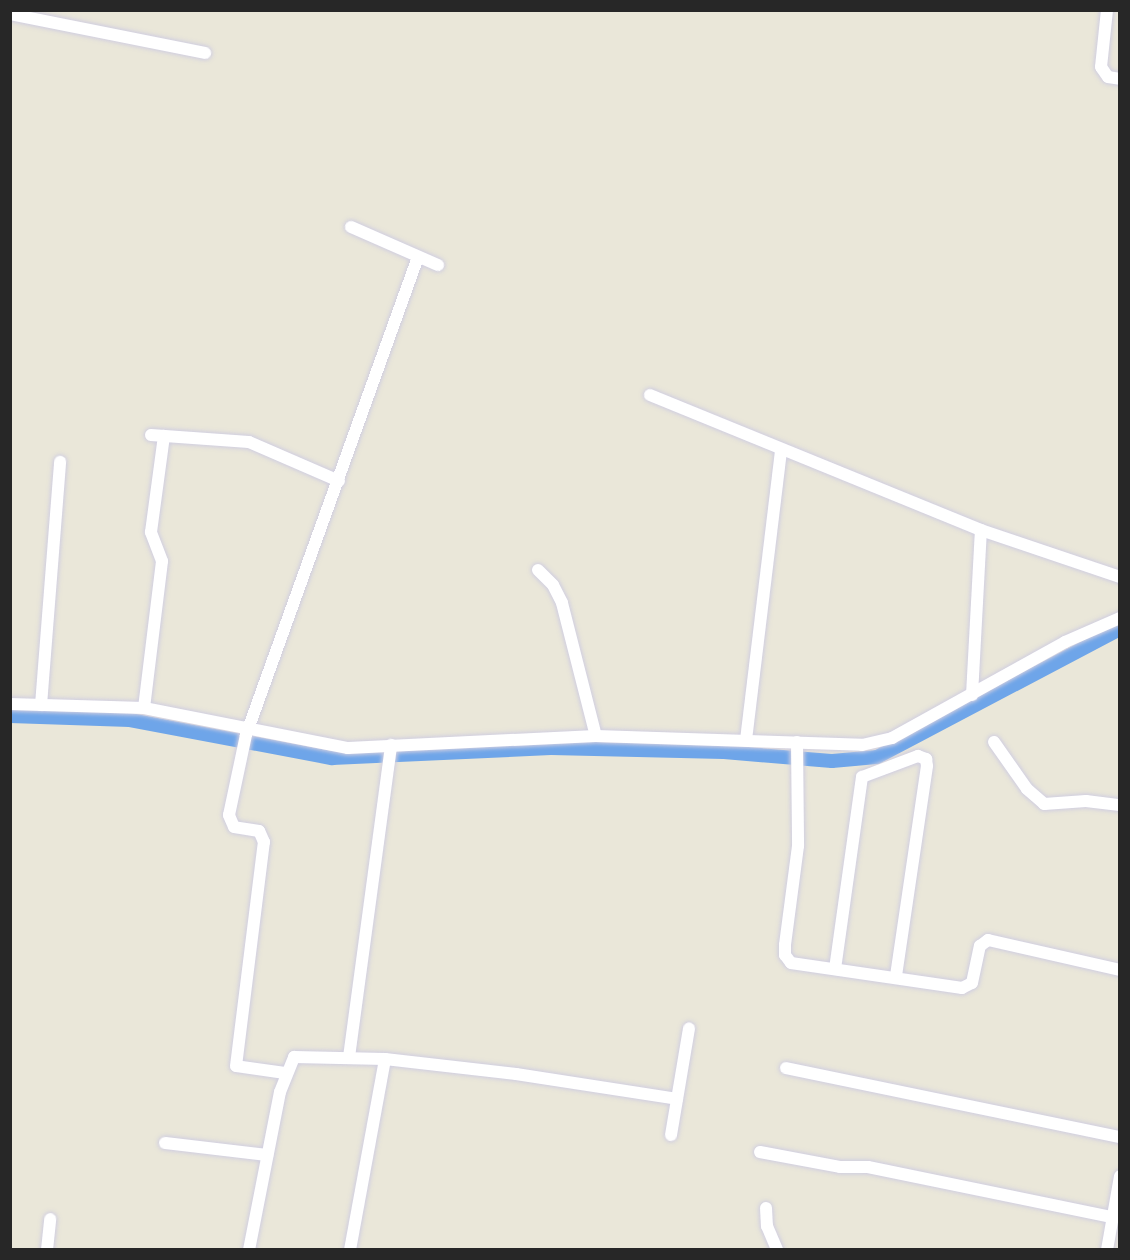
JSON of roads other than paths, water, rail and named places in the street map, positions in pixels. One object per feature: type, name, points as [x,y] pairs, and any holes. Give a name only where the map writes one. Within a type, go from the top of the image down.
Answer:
[{"type":"street","points":[[1107,10],[1101,67],[1108,77],[1119,80]]},
{"type":"street","points":[[10,14],[204,53]]},
{"type":"street","points":[[351,227],[438,265]]},
{"type":"street","points":[[285,1073],[236,1066],[264,842],[259,831],[234,827],[230,822],[246,738],[418,257]]},
{"type":"street","points":[[650,395],[981,530],[1119,577]]},
{"type":"street","points":[[150,435],[249,442],[339,481]]},
{"type":"street","points":[[144,708],[162,561],[151,532],[164,435]]},
{"type":"street","points":[[746,740],[759,646],[769,523],[781,450]]},
{"type":"street","points":[[41,705],[60,462]]},
{"type":"street","points":[[972,695],[981,530]]},
{"type":"street","points":[[538,570],[553,585],[562,603],[596,736]]},
{"type":"street","points":[[10,704],[144,708],[246,738],[392,752],[596,736],[746,740],[796,745],[876,744],[972,695],[1065,642],[1119,618]]},
{"type":"street","points":[[994,742],[1027,789],[1044,804],[1086,801],[1119,805]]},
{"type":"street","points":[[796,745],[798,846],[785,955],[799,966],[968,987],[980,946],[988,940],[1119,970]]},
{"type":"street","points":[[349,1057],[392,752]]},
{"type":"street","points":[[835,969],[862,777],[918,756],[926,759],[927,766],[896,977]]},
{"type":"street","points":[[671,1135],[689,1029]]},
{"type":"street","points":[[249,1250],[285,1073],[294,1057],[302,1055],[385,1059],[516,1074],[677,1099]]},
{"type":"street","points":[[350,1250],[385,1059]]},
{"type":"street","points":[[786,1068],[1119,1137]]},
{"type":"street","points":[[165,1143],[267,1155]]},
{"type":"street","points":[[760,1152],[840,1167],[868,1167],[1112,1217]]},
{"type":"street","points":[[1107,1250],[1119,1183]]},
{"type":"street","points":[[766,1208],[767,1226],[777,1250]]},
{"type":"street","points":[[47,1250],[50,1219]]},
{"type":"waterway","points":[[10,716],[130,720],[332,758],[551,748],[724,752],[832,761],[877,757],[1120,629]]}]
